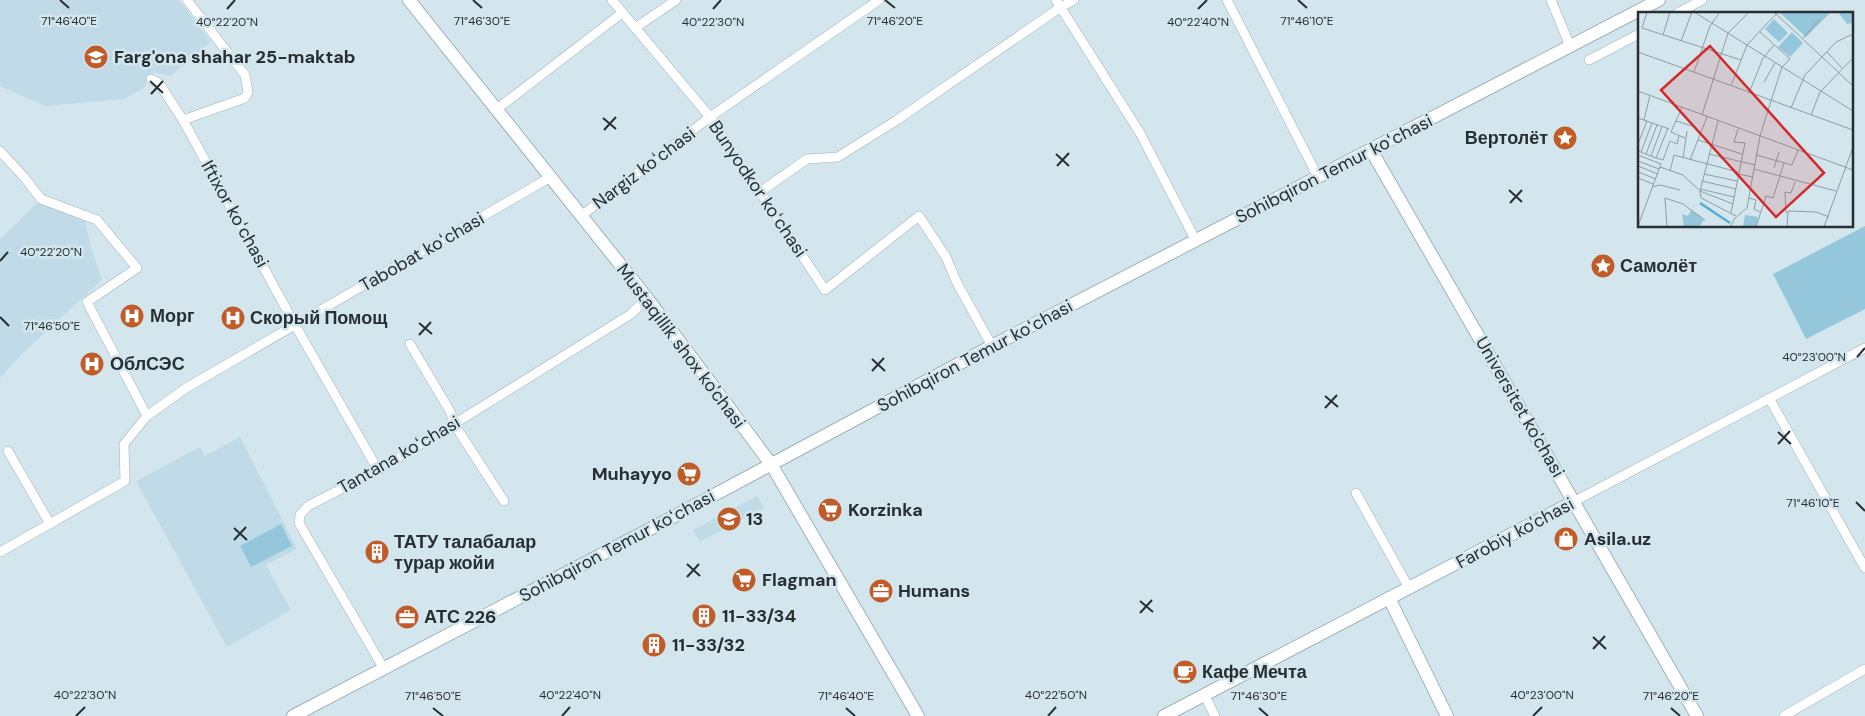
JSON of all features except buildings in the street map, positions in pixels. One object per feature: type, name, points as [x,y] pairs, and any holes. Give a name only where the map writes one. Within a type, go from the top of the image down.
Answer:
[{"type":"main road","name":"Mustaqillik shox ko'chasi","points":[[409,0],[647,298],[771,464],[918,716]]},
{"type":"main road","name":"Sohibqiron Temur koʻchasi","points":[[293,716],[992,346],[1659,0]]},
{"type":"main road","name":"Universitet ko'chasi","points":[[1371,150],[1575,501],[1697,716]]},
{"type":"main road","name":"Farobiy ko'chasi","points":[[1164,716],[1575,501]]},
{"type":"main road","points":[[1389,598],[1447,716]]},
{"type":"street","points":[[183,120],[245,98],[248,92],[245,75],[187,0]]},
{"type":"street","name":"Bunyodkor koʻchasi","points":[[612,0],[710,117],[826,290],[919,216],[946,257],[957,283],[992,346]]},
{"type":"street","points":[[635,28],[676,0]]},
{"type":"street","name":"Nargiz koʻchasi","points":[[581,216],[710,117],[878,0]]},
{"type":"street","points":[[760,192],[807,159],[838,157],[842,155],[903,115],[1058,3],[1074,0]]},
{"type":"street","points":[[1227,0],[1318,177]]},
{"type":"street","points":[[1551,0],[1570,46]]},
{"type":"street","points":[[1680,12],[1702,0]]},
{"type":"street","points":[[1058,3],[1140,132],[1196,241]]},
{"type":"street","points":[[497,109],[622,13]]},
{"type":"street","points":[[1589,60],[1638,35]]},
{"type":"street","name":"Iftixor koʻchasi","points":[[151,79],[159,82],[183,120],[378,470]]},
{"type":"street","points":[[0,151],[41,199],[97,220],[137,268],[87,302],[147,416]]},
{"type":"street","name":"Tabobat koʻchasi","points":[[0,552],[125,481],[124,444],[147,416],[186,388],[550,178]]},
{"type":"street","name":"Tantana koʻchasi","points":[[384,668],[299,523],[300,515],[308,506],[378,470],[632,314],[647,298]]},
{"type":"street","points":[[410,344],[451,413],[454,424],[504,501]]},
{"type":"street","name":"Farobiy ko'chasi","points":[[1575,501],[1865,348]]},
{"type":"street","points":[[1769,398],[1865,568]]},
{"type":"street","points":[[8,451],[50,524]]},
{"type":"street","points":[[1356,493],[1409,588]]},
{"type":"street","points":[[1784,716],[1865,669]]},
{"type":"street","points":[[1204,694],[1215,716]]},
{"type":"shaded area","name":"Farg'ona shahar 25-maktab","points":[[0,0],[179,0],[211,42],[170,76],[154,72],[148,78],[145,87],[124,99],[45,106],[0,86]]},
{"type":"shaded area","points":[[38,202],[85,221],[91,248],[102,280],[27,349],[0,378],[0,239]]},
{"type":"shaded area","points":[[1865,226],[1865,309],[1806,339],[1773,274]]},
{"type":"shaded area","points":[[240,437],[297,549],[266,565],[291,610],[227,647],[136,481],[200,447],[205,456]]},
{"type":"shaded area","name":"13","points":[[757,496],[764,508],[700,542],[693,530]]},
{"type":"shaded area","points":[[281,524],[292,546],[251,567],[240,546]]},
{"type":"place","name":"Farg'ona shahar 25-maktab","points":[[96,57]]},
{"type":"place","name":"Вертолёт","points":[[1565,138]]},
{"type":"place","name":"Самолёт","points":[[1603,266]]},
{"type":"place","name":"Морг","points":[[132,316]]},
{"type":"place","name":"Скорый Помощ","points":[[233,318]]},
{"type":"place","name":"ОблСЭС","points":[[92,364]]},
{"type":"place","name":"Muhayyo","points":[[689,474]]},
{"type":"place","name":"Korzinka","points":[[830,510]]},
{"type":"place","name":"13","points":[[729,519]]},
{"type":"place","name":"Asila.uz","points":[[1566,539]]},
{"type":"place","name":"ТАТУ талабалар турар жойи","points":[[377,552]]},
{"type":"place","name":"Flagman","points":[[744,580]]},
{"type":"place","name":"Humans","points":[[881,591]]},
{"type":"place","name":"11-33/34","points":[[704,616]]},
{"type":"place","name":"АТС 226","points":[[407,617]]},
{"type":"place","name":"11-33/32","points":[[654,645]]},
{"type":"place","name":"Кафе Мечта","points":[[1185,672]]}]
